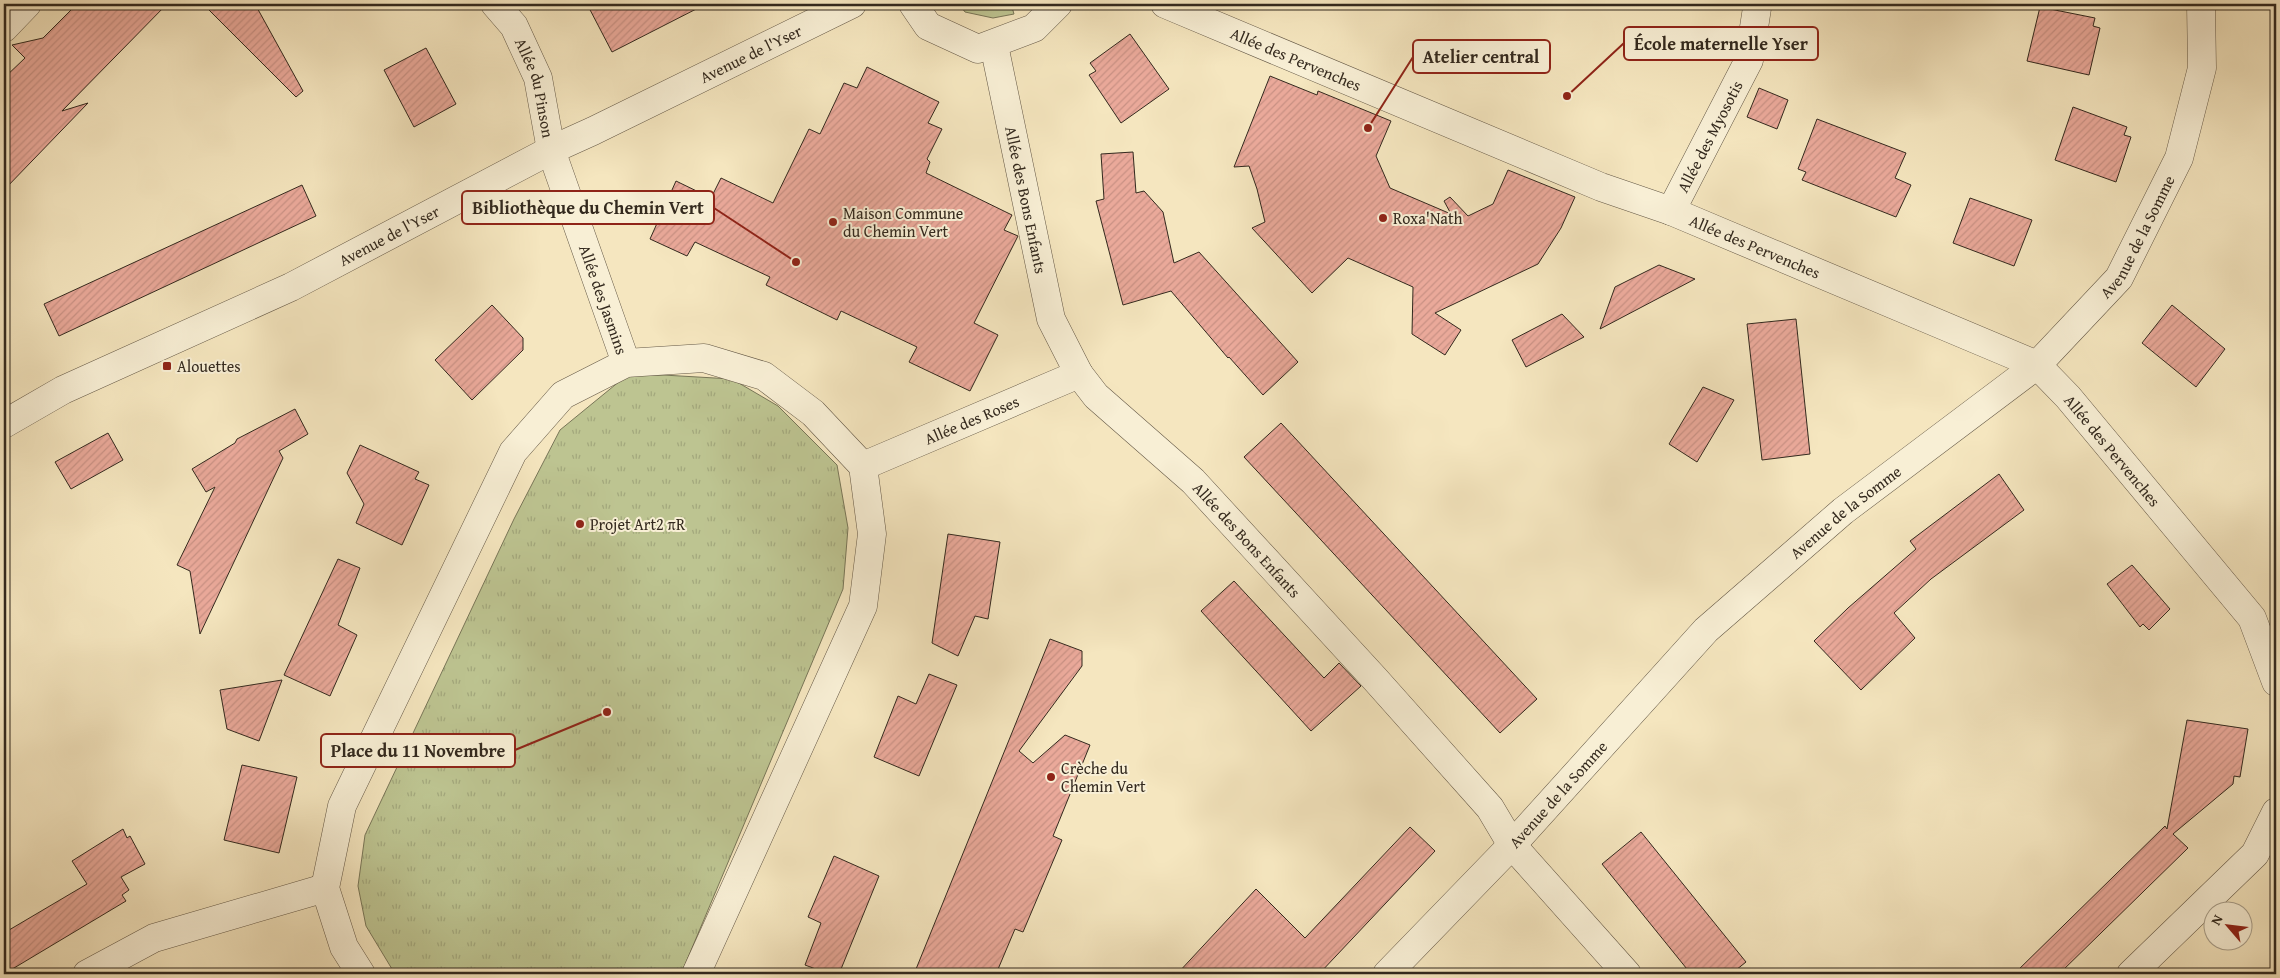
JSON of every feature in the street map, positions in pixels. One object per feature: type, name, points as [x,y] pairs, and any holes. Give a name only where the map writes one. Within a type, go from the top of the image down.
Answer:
[{"type":"street","points":[[4,28],[27,4]]},
{"type":"street","name":"Allée du Pinson","points":[[495,4],[514,26],[538,78],[551,150]]},
{"type":"street","name":"Avenue de l'Yser","points":[[4,424],[63,390],[292,287],[551,150],[852,4]]},
{"type":"street","points":[[913,4],[928,26],[978,50],[1034,28],[1058,4]]},
{"type":"street","name":"Allée des Pervenches","points":[[1165,4],[1601,187],[1671,211],[2036,365],[2068,397],[2264,621]]},
{"type":"street","name":"Allée des Myosotis","points":[[1671,211],[1749,60],[1757,8],[1755,4]]},
{"type":"street","name":"Avenue de la Somme","points":[[1387,974],[1512,845],[1706,630],[1843,512],[2036,365],[2119,278],[2179,158],[2202,68],[2201,4]]},
{"type":"street","name":"Allée des Bons Enfants","points":[[994,45],[1051,319],[1080,374],[1096,396],[1193,481],[1369,672],[1490,808],[1512,845],[1627,974]]},
{"type":"street","name":"Allée des Jasmins","points":[[551,150],[626,363]]},
{"type":"street","points":[[361,974],[344,947],[325,888],[342,806],[513,452],[563,395],[626,363],[704,358],[764,376],[813,413],[863,466],[872,534],[863,606],[696,974]]},
{"type":"street","name":"Allée des Roses","points":[[863,466],[1080,374]]},
{"type":"street","points":[[2264,621],[2276,631]]},
{"type":"street","points":[[2264,621],[2276,682]]},
{"type":"street","points":[[2131,974],[2266,855],[2276,812]]},
{"type":"street","points":[[88,974],[154,938],[325,888]]},
{"type":"green space","points":[[959,4],[1011,4],[1014,14],[993,18],[965,12]]},
{"type":"green space","points":[[663,375],[732,379],[778,406],[837,465],[848,528],[843,589],[684,967],[676,974],[395,974],[366,926],[358,886],[365,835],[514,519],[560,430],[626,376]]},
{"type":"building","points":[[77,4],[167,4],[62,111],[88,103],[4,190],[4,78],[25,58],[12,45],[43,38]]},
{"type":"building","points":[[203,4],[255,4],[303,91],[296,97]]},
{"type":"building","points":[[587,4],[706,4],[612,52]]},
{"type":"building","points":[[2040,7],[2095,18],[2093,26],[2100,28],[2089,75],[2027,61]]},
{"type":"building","points":[[1130,34],[1169,89],[1121,123],[1089,75],[1096,71],[1090,63]]},
{"type":"building","points":[[426,48],[456,104],[414,127],[384,70]]},
{"type":"building","name":"Maison Commune du Chemin Vert","points":[[867,67],[939,102],[928,123],[942,129],[927,159],[930,162],[926,173],[1012,215],[1004,230],[1018,236],[974,323],[998,335],[970,391],[909,362],[917,347],[841,311],[837,320],[766,285],[770,277],[695,242],[687,256],[650,239],[676,181],[711,198],[721,178],[773,203],[809,129],[820,134],[844,83],[857,88]]},
{"type":"building","points":[[1270,76],[1317,95],[1318,91],[1391,121],[1376,156],[1390,188],[1451,214],[1444,201],[1450,197],[1468,216],[1493,204],[1508,170],[1575,197],[1561,228],[1538,264],[1435,313],[1461,330],[1445,355],[1412,334],[1413,287],[1348,258],[1312,293],[1252,228],[1265,222],[1257,189],[1249,166],[1234,167]]},
{"type":"building","points":[[1759,88],[1788,100],[1777,129],[1747,117]]},
{"type":"building","points":[[2073,107],[2127,127],[2124,135],[2131,137],[2116,182],[2055,160]]},
{"type":"building","points":[[1817,119],[1906,153],[1895,178],[1911,185],[1896,217],[1802,180],[1806,172],[1798,169]]},
{"type":"building","points":[[1133,152],[1136,193],[1144,191],[1163,212],[1174,263],[1199,252],[1298,362],[1263,395],[1228,358],[1171,291],[1123,305],[1096,201],[1104,199],[1101,154]]},
{"type":"building","points":[[302,185],[316,216],[59,336],[44,304]]},
{"type":"building","points":[[1970,198],[2032,220],[2014,266],[1953,243]]},
{"type":"building","points":[[1659,265],[1695,279],[1600,329],[1615,287]]},
{"type":"building","points":[[492,305],[523,338],[523,350],[472,400],[435,360]]},
{"type":"building","points":[[2172,305],[2225,349],[2196,387],[2142,343]]},
{"type":"building","points":[[1562,314],[1584,337],[1526,367],[1512,340]]},
{"type":"building","points":[[1796,319],[1810,454],[1762,460],[1747,324]]},
{"type":"building","points":[[1703,387],[1734,400],[1697,462],[1669,444]]},
{"type":"building","points":[[295,409],[308,434],[279,451],[283,458],[200,634],[190,571],[177,565],[215,487],[206,492],[192,469],[235,443],[237,439]]},
{"type":"building","points":[[1281,423],[1537,699],[1500,733],[1244,457]]},
{"type":"building","points":[[108,433],[123,460],[71,489],[55,462]]},
{"type":"building","points":[[360,445],[419,472],[415,479],[429,485],[402,545],[356,523],[364,504],[347,473]]},
{"type":"building","points":[[1999,474],[2024,510],[1931,579],[1894,613],[1915,638],[1861,690],[1814,641],[1848,608],[1916,549],[1910,541]]},
{"type":"building","points":[[948,534],[1000,542],[988,619],[975,616],[958,656],[932,643]]},
{"type":"building","points":[[338,559],[360,568],[338,625],[357,635],[330,696],[284,675]]},
{"type":"building","points":[[2132,565],[2170,609],[2149,630],[2143,624],[2140,627],[2107,584]]},
{"type":"building","points":[[1234,581],[1324,678],[1339,663],[1361,686],[1311,731],[1201,611]]},
{"type":"building","points":[[1050,639],[1082,651],[1082,666],[1019,751],[1033,763],[1065,735],[1090,745],[1053,836],[1062,840],[1023,932],[1015,929],[996,974],[914,974]]},
{"type":"building","points":[[929,674],[957,685],[919,776],[874,757],[898,696],[916,704]]},
{"type":"building","points":[[282,680],[259,741],[227,729],[220,690]]},
{"type":"building","points":[[2187,720],[2248,729],[2240,777],[2234,776],[2233,784],[2173,834],[2188,848],[2059,974],[2014,974],[2165,826],[2167,829]]},
{"type":"building","points":[[242,765],[297,777],[279,853],[224,840]]},
{"type":"building","points":[[1410,827],[1435,851],[1319,974],[1177,974],[1256,889],[1305,938]]},
{"type":"building","points":[[123,829],[127,838],[130,836],[145,864],[121,877],[129,890],[122,895],[126,901],[4,974],[4,933],[87,884],[72,861]]},
{"type":"building","points":[[1641,832],[1746,962],[1731,974],[1691,974],[1602,864]]},
{"type":"building","points":[[834,856],[879,876],[839,974],[829,974],[805,965],[821,923],[808,917]]},
{"type":"place","name":"École maternelle Yser","points":[[1567,96]]},
{"type":"place","name":"Atelier central","points":[[1368,128]]},
{"type":"place","name":"Roxa'Nath","points":[[1383,218]]},
{"type":"place","name":"Maison Commune du Chemin Vert","points":[[833,222]]},
{"type":"place","name":"Bibliothèque du Chemin Vert","points":[[796,262]]},
{"type":"place","name":"Alouettes","points":[[167,366]]},
{"type":"place","name":"Projet Art2 πR","points":[[580,524]]},
{"type":"place","name":"Place du 11 Novembre","points":[[607,712]]},
{"type":"place","name":"Crèche du Chemin Vert","points":[[1051,777]]}]
